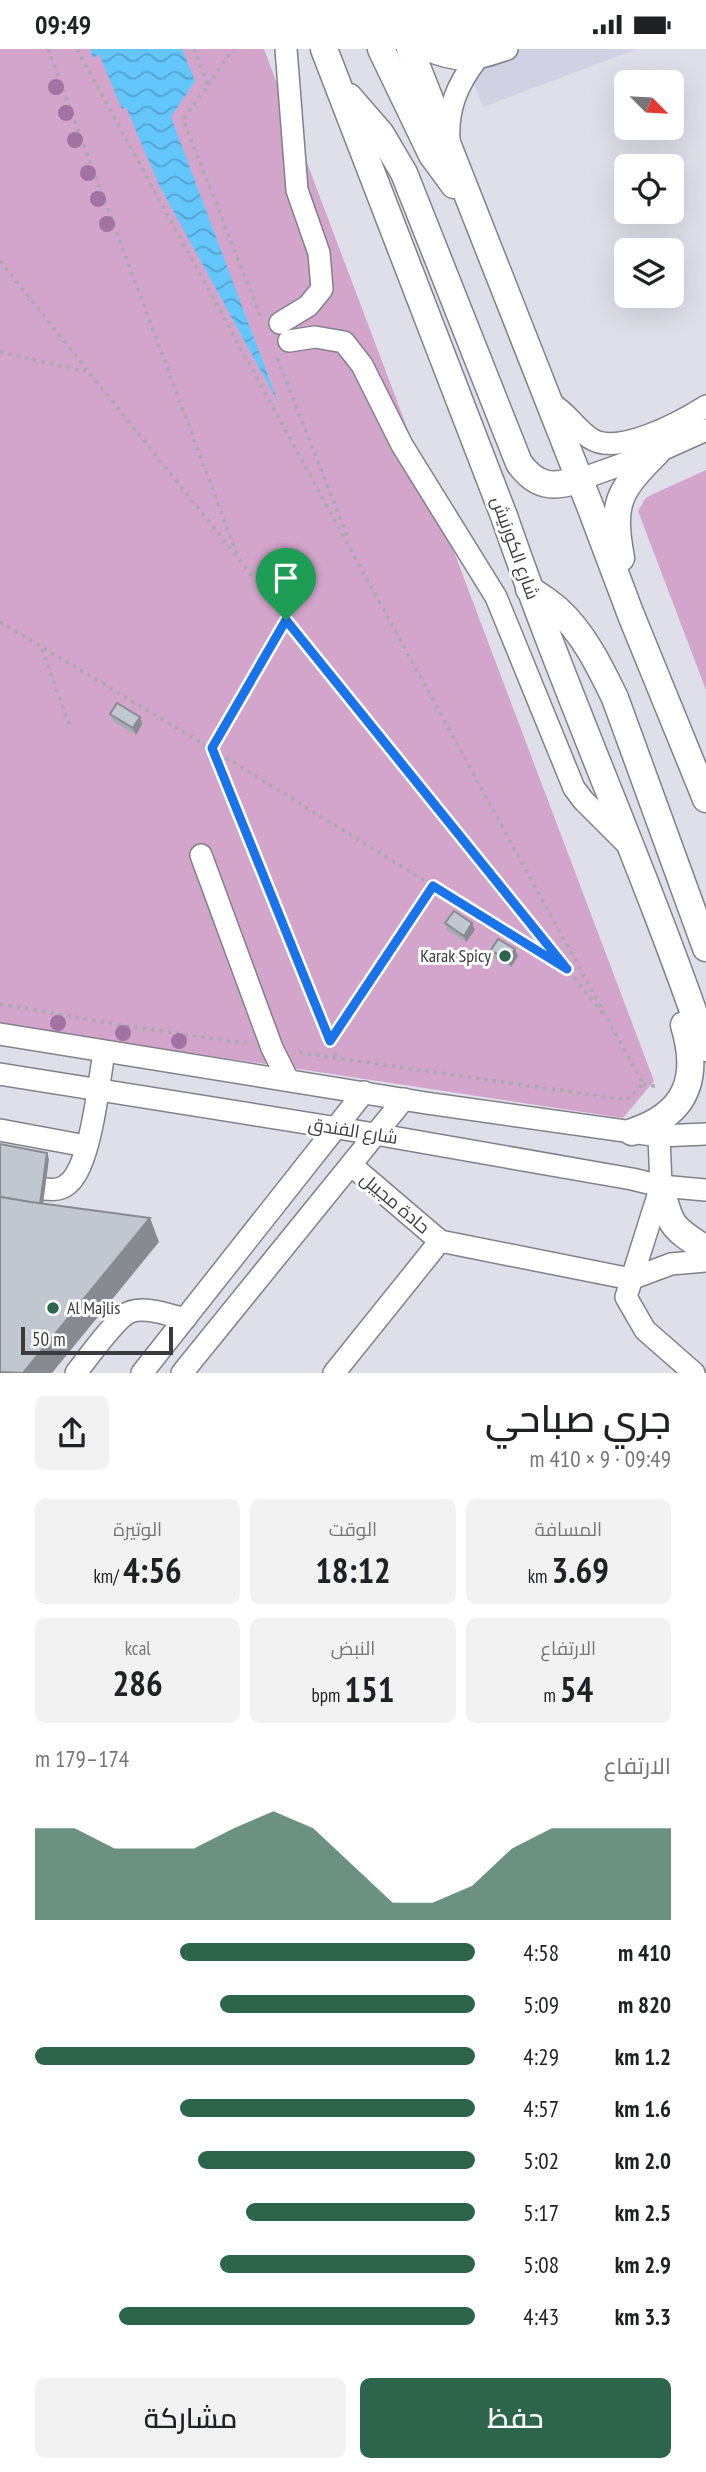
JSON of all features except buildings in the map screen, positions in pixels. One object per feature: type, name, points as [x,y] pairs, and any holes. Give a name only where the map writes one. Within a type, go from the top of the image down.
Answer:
[{"type":"main road","name":"شارع الكورنيش","points":[[324,49],[504,516],[529,589],[679,968],[706,1048]]},
{"type":"main road","points":[[381,49],[432,155],[470,202]]},
{"type":"main road","points":[[410,49],[631,615],[706,799]]},
{"type":"main road","points":[[338,85],[381,134],[404,173],[519,463],[526,473],[548,485],[562,485],[578,480]]},
{"type":"main road","points":[[631,615],[617,536],[616,510],[628,482],[657,452]]},
{"type":"main road","points":[[529,589],[558,610],[579,635],[602,671],[615,698],[706,948]]},
{"type":"main road","points":[[632,1132],[660,1120],[673,1109],[688,1083],[691,1056],[677,998],[679,968]]},
{"type":"main road","points":[[661,1186],[666,1213],[678,1232],[706,1249]]},
{"type":"street","points":[[276,335],[308,306],[322,289],[319,253],[297,190],[286,49]]},
{"type":"street","points":[[425,49],[457,59],[477,60],[507,49]]},
{"type":"street","points":[[450,149],[448,125],[452,101],[462,79],[477,60]]},
{"type":"street","points":[[276,335],[344,342],[362,365],[402,445],[496,597],[574,788],[630,848]]},
{"type":"street","points":[[550,402],[570,418],[587,437],[613,445],[653,433],[706,407]]},
{"type":"street","points":[[578,480],[657,452],[706,430]]},
{"type":"street","points":[[201,855],[272,1048],[288,1080]]},
{"type":"street","points":[[0,1034],[404,1099],[659,1136],[706,1134]]},
{"type":"street","points":[[45,1189],[58,1190],[69,1184],[78,1172],[86,1146],[104,1052]]},
{"type":"street","name":"شارع الفندق","points":[[0,1074],[375,1134],[661,1186],[706,1190]]},
{"type":"street","points":[[142,1373],[364,1092]]},
{"type":"street","name":"حادة مجيبل","points":[[404,1099],[351,1165],[440,1241]]},
{"type":"street","points":[[0,1131],[86,1146]]},
{"type":"street","points":[[659,1136],[661,1186],[626,1297],[645,1330],[694,1373]]},
{"type":"street","points":[[182,1373],[351,1165]]},
{"type":"street","points":[[334,1373],[440,1241],[631,1279],[671,1264],[706,1261]]},
{"type":"street","points":[[76,1373],[112,1329],[130,1312],[145,1310],[184,1319]]},
{"type":"path","points":[[48,49],[240,562]]},
{"type":"path","points":[[77,49],[643,1084]]},
{"type":"path","points":[[194,49],[208,85]]},
{"type":"path","points":[[233,49],[183,119],[276,335],[355,554]]},
{"type":"path","points":[[0,261],[611,1023]]},
{"type":"path","points":[[0,352],[90,373]]},
{"type":"path","points":[[212,748],[286,620]]},
{"type":"path","points":[[0,622],[212,748],[567,969]]},
{"type":"path","points":[[41,647],[70,727]]},
{"type":"path","points":[[212,748],[336,1056]]},
{"type":"path","points":[[330,1041],[433,886]]},
{"type":"path","points":[[0,1003],[127,1026],[256,1045]]},
{"type":"path","points":[[283,1050],[627,1100],[643,1084]]},
{"type":"path","points":[[643,1084],[662,1088]]},
{"type":"shaded area","points":[[0,49],[264,49],[654,1081],[623,1118],[0,1024]]},
{"type":"shaded area","points":[[460,49],[637,49],[483,107]]},
{"type":"shaded area","points":[[706,470],[706,690],[638,511],[645,499],[651,495]]},
{"type":"water","points":[[90,49],[182,49],[195,81],[171,117],[278,402],[159,185],[126,107],[122,109],[99,54],[93,58]]},
{"type":"place","name":"Karak Spicy","points":[[505,956]]},
{"type":"place","name":"Al Majlis","points":[[53,1308]]},
{"type":"route","points":[[286,620],[567,969],[433,886],[330,1041],[212,748],[286,620]]}]
